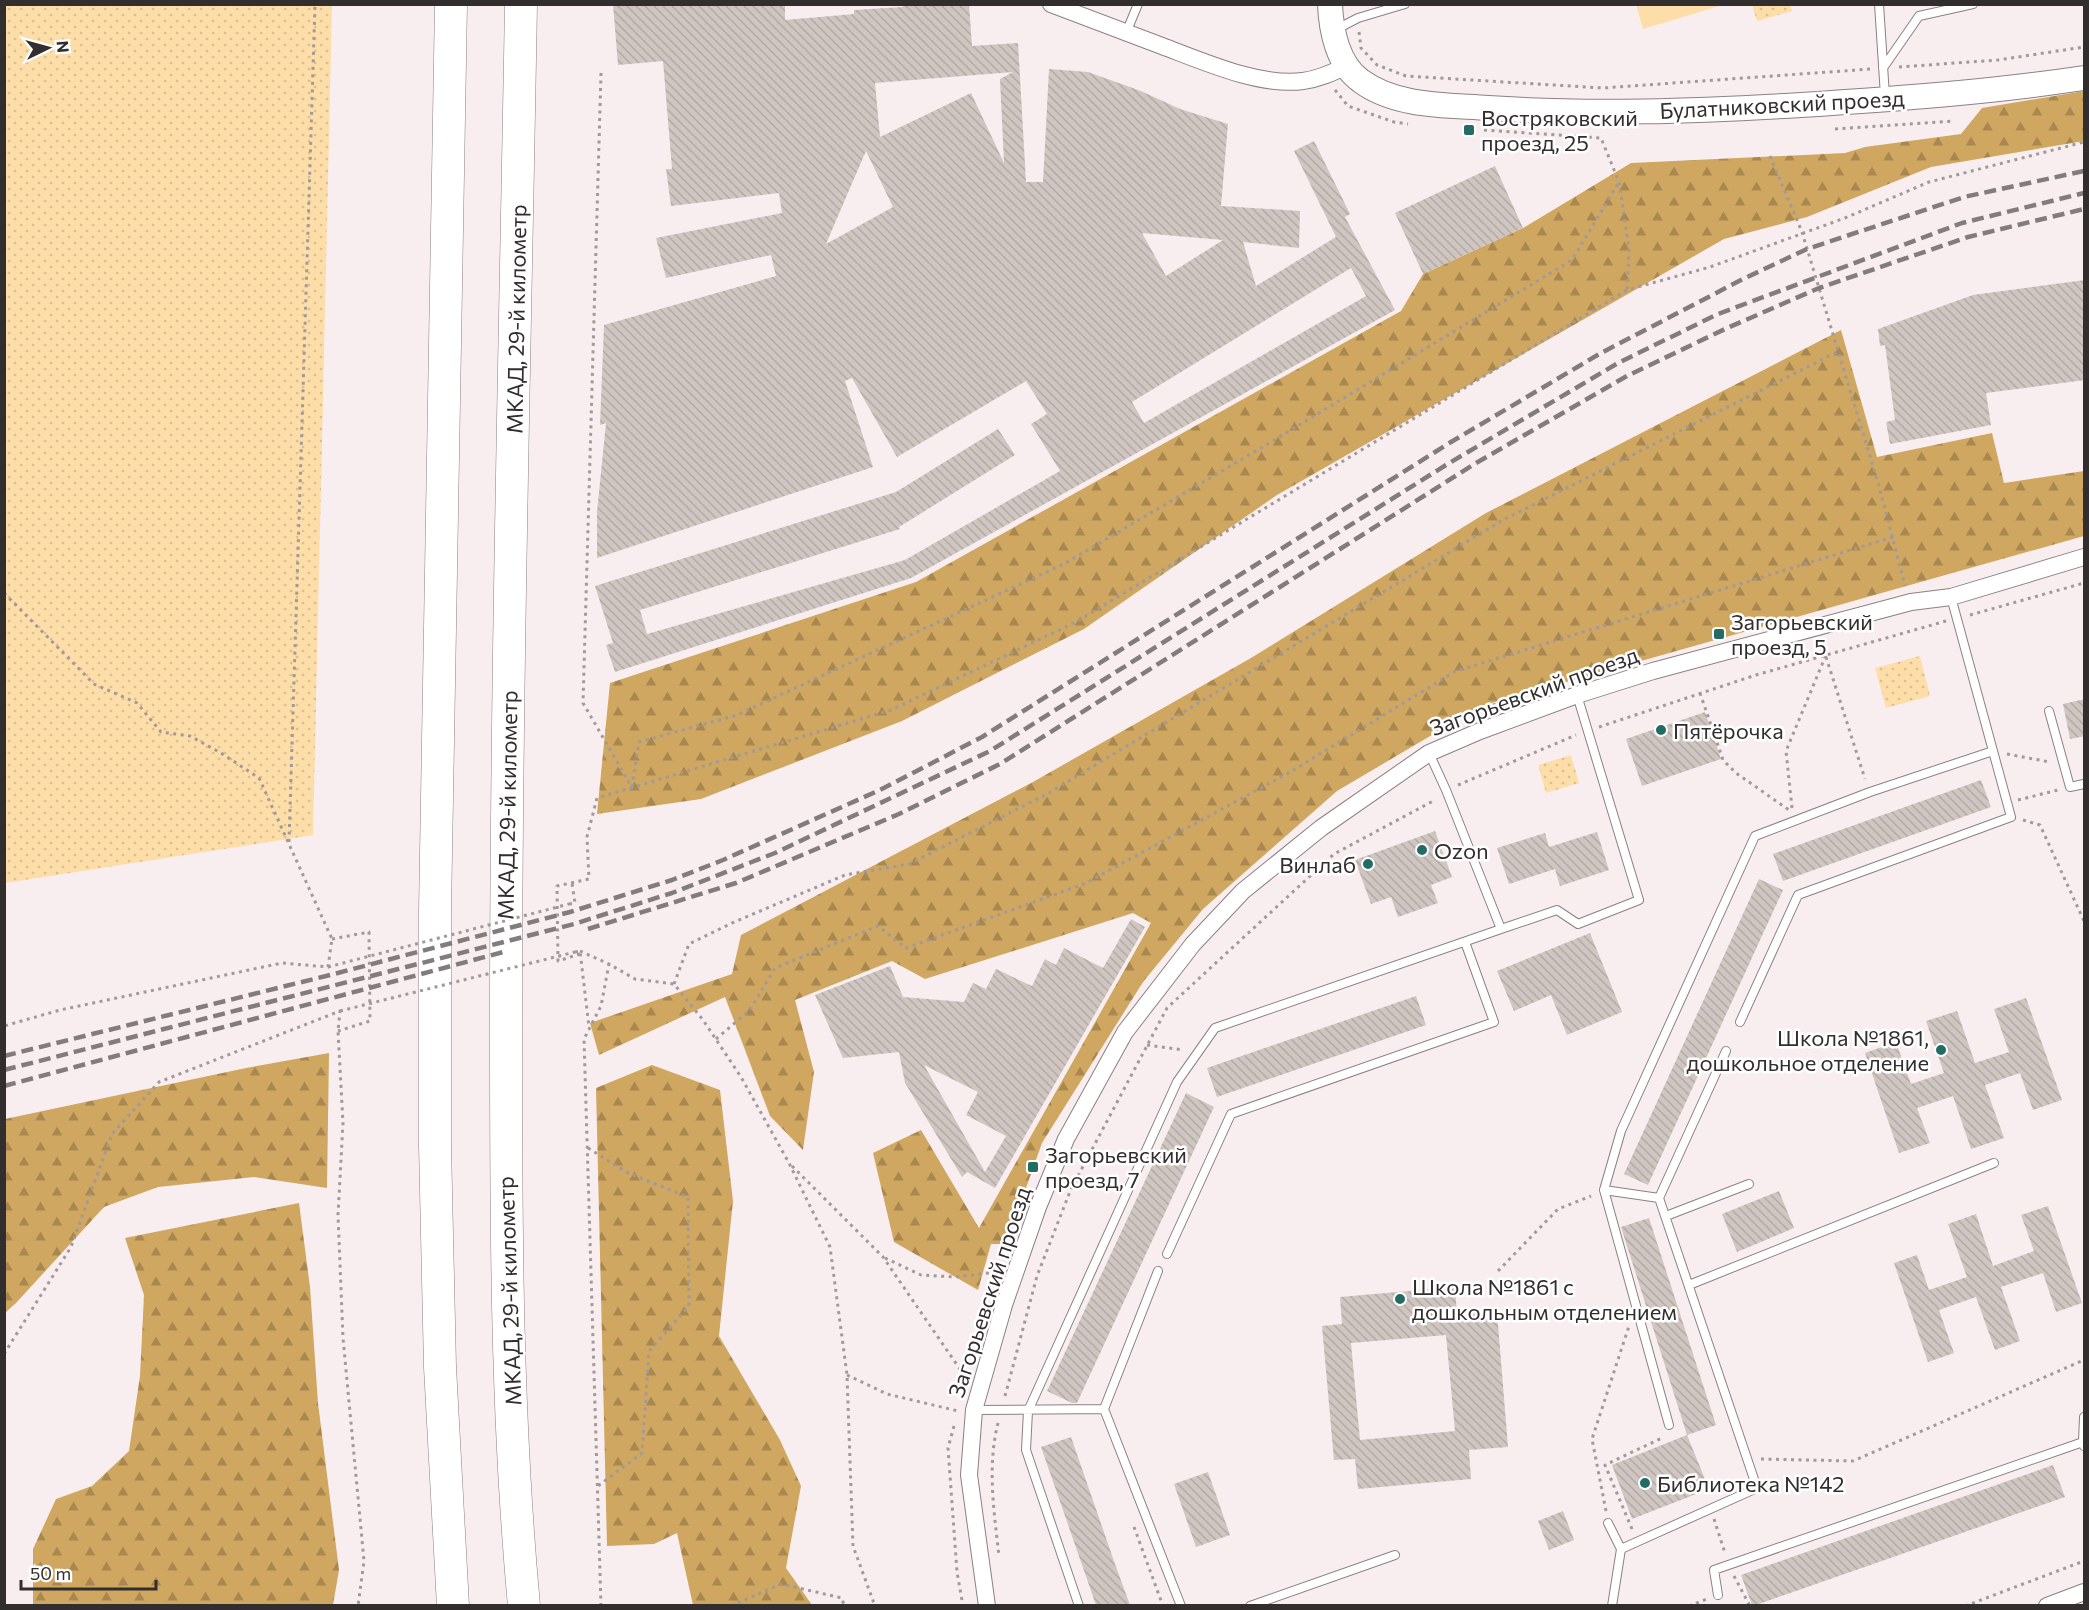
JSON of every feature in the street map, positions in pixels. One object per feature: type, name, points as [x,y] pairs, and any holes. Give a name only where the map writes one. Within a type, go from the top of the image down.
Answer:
[{"type":"highway","points":[[451,4],[435,889],[435,1145],[440,1367],[453,1605]]},
{"type":"highway","name":"МКАД, 29-й километр","points":[[521,4],[507,804],[505,1144],[510,1365],[524,1605]]},
{"type":"street","points":[[1051,4],[1227,70],[1282,82],[1303,81],[1323,76],[1346,66]]},
{"type":"street","name":"Булатниковский проезд","points":[[1330,4],[1332,32],[1346,66],[1360,81],[1391,96],[1437,104],[1617,113],[1885,99],[1989,90],[2085,78]]},
{"type":"street","name":"Загорьевский проезд","points":[[987,1605],[969,1475],[974,1410],[1004,1305],[1047,1185],[1066,1139],[1125,1032],[1193,944],[1243,891],[1321,828],[1429,753],[1480,731],[1576,695],[1653,671],[1911,602],[1951,597],[2085,558]]},
{"type":"street","points":[[2047,1605],[2085,1592]]},
{"type":"lane","points":[[1126,33],[1138,4]]},
{"type":"lane","points":[[1332,32],[1358,18],[1404,4]]},
{"type":"lane","points":[[1879,4],[1885,99]]},
{"type":"lane","points":[[1883,68],[1919,16],[1972,4]]},
{"type":"lane","points":[[1740,1022],[1798,895],[2011,817],[1951,597]]},
{"type":"lane","points":[[1079,1605],[1026,1450],[1028,1411],[1177,1082],[1215,1028],[1557,910],[1578,924],[1640,900],[1576,695]]},
{"type":"lane","points":[[2049,711],[2070,787],[2085,784]]},
{"type":"lane","points":[[1669,1425],[1604,1190],[1621,1131],[1755,836],[1870,792],[1993,751]]},
{"type":"lane","points":[[1429,753],[1501,929]]},
{"type":"lane","points":[[1167,1254],[1231,1114],[1494,1022],[1465,942]]},
{"type":"lane","points":[[1621,1550],[1757,1488],[1659,1198],[1726,1051]]},
{"type":"lane","points":[[1689,1285],[1994,1163]]},
{"type":"lane","points":[[1666,1216],[1749,1184]]},
{"type":"lane","points":[[1604,1190],[1659,1198]]},
{"type":"lane","points":[[1158,1271],[1104,1409],[1180,1605]]},
{"type":"lane","points":[[974,1410],[1104,1409]]},
{"type":"lane","points":[[1718,1595],[1714,1570],[2084,1444],[2085,1417]]},
{"type":"lane","points":[[1608,1523],[1621,1550],[1612,1605]]},
{"type":"lane","points":[[1250,1605],[1395,1555]]},
{"type":"path","points":[[289,844],[315,4]]},
{"type":"path","points":[[1358,18],[1361,48],[1377,65],[1406,76],[1604,88],[1998,60],[2085,47]]},
{"type":"path","points":[[601,73],[583,703],[632,788]]},
{"type":"path","points":[[1835,129],[1954,122]]},
{"type":"path","points":[[1493,131],[1601,138],[1619,182],[1629,248],[1627,290]]},
{"type":"path","points":[[580,952],[558,961],[557,886],[589,879],[587,837],[597,798],[891,710],[1076,622],[1627,290],[1710,267],[1845,218],[1929,182],[2085,142]]},
{"type":"path","points":[[1770,156],[1802,232],[1911,602]]},
{"type":"path","points":[[632,788],[639,742],[737,716],[1064,564],[1572,260],[1619,182]]},
{"type":"path","points":[[674,984],[689,944],[732,923],[845,875],[909,864],[1047,794],[1503,520],[1837,352]]},
{"type":"path","points":[[716,1039],[750,1010],[775,968],[878,926],[906,948],[1084,884],[1292,771],[1456,671],[1893,537]]},
{"type":"path","points":[[4,593],[94,684],[137,703],[160,732],[190,736],[259,778],[332,939],[328,967]]},
{"type":"path","points":[[1701,693],[1723,760],[1736,773],[1793,813],[1786,751],[1826,655],[1870,792]]},
{"type":"path","points":[[1472,715],[1490,705],[1512,699]]},
{"type":"path","points":[[1993,751],[2064,765]]},
{"type":"path","points":[[2007,803],[2070,787]]},
{"type":"path","points":[[2011,817],[2040,825],[2085,921]]},
{"type":"path","points":[[4,1026],[60,1010],[282,963],[328,967],[575,903],[572,883]]},
{"type":"path","points":[[332,939],[369,932],[370,1021],[338,1031]]},
{"type":"path","points":[[580,952],[589,1029]]},
{"type":"path","points":[[4,1354],[71,1247],[112,1134],[159,1082],[340,1011],[580,952],[609,964],[635,979],[674,984],[716,1039],[741,1077],[789,1163],[830,1247],[847,1375],[853,1546],[875,1605]]},
{"type":"path","points":[[601,1605],[584,1039],[601,1006],[609,964]]},
{"type":"path","points":[[340,1011],[338,1031],[343,1124],[338,1215],[343,1338],[364,1561],[358,1605]]},
{"type":"path","points":[[1148,1045],[1198,1052]]},
{"type":"path","points":[[588,1148],[628,1173],[688,1197],[689,1306],[649,1351],[642,1454],[598,1486]]},
{"type":"path","points":[[789,1163],[883,1257],[968,1380],[971,1370]]},
{"type":"path","points":[[1498,1271],[1558,1209],[1604,1190]]},
{"type":"path","points":[[883,1257],[921,1275],[955,1277],[1001,1271],[998,1280]]},
{"type":"path","points":[[1608,1523],[1592,1438],[1636,1305]]},
{"type":"path","points":[[1747,1458],[1852,1461],[2085,1360]]},
{"type":"path","points":[[847,1375],[887,1394],[959,1411],[948,1448],[957,1572],[963,1605]]},
{"type":"path","points":[[1637,1542],[1605,1466],[1671,1434],[1669,1425]]},
{"type":"path","points":[[1710,1509],[1728,1565],[1750,1605]]},
{"type":"path","points":[[1965,1605],[2085,1561]]},
{"type":"path","points":[[731,1605],[782,1584],[842,1599],[844,1605]]},
{"type":"path","points":[[1689,1605],[1718,1595]]},
{"type":"shaded area","points":[[5,4],[332,5],[313,835],[5,883]]},
{"type":"shaded area","points":[[1636,4],[1723,4],[1723,5],[1643,29]]},
{"type":"shaded area","points":[[1752,5],[1790,5],[1792,11],[1757,21]]},
{"type":"shaded area","points":[[1920,656],[1930,696],[1886,708],[1875,668]]},
{"type":"shaded area","points":[[1571,755],[1579,783],[1546,793],[1538,765]]},
{"type":"green space","points":[[2084,91],[2084,141],[1931,167],[1807,217],[1724,239],[1277,495],[1084,629],[902,721],[701,799],[597,814],[610,683],[916,582],[1401,311],[1423,274],[1523,228],[1631,163],[1845,153],[1865,147],[1961,134],[1982,108]]},
{"type":"green space","points":[[1841,330],[1877,457],[1992,433],[2004,483],[2084,471],[2084,536],[1481,706],[1337,791],[1203,909],[1143,982],[1042,1143],[1006,1244],[991,1244],[978,1290],[894,1242],[873,1153],[921,1130],[979,1228],[1151,923],[1133,913],[925,979],[892,961],[795,1000],[814,1072],[803,1150],[770,1116],[725,997],[599,1055],[590,1023],[732,974],[741,935],[1033,782],[1251,658],[1486,513]]},
{"type":"green space","points":[[329,1053],[327,1188],[254,1177],[158,1187],[104,1207],[5,1313],[5,1119],[246,1068]]},
{"type":"green space","points":[[652,1065],[720,1090],[733,1201],[719,1336],[780,1440],[801,1486],[786,1568],[812,1605],[693,1605],[677,1533],[654,1544],[607,1546],[596,1088]]},
{"type":"green space","points":[[299,1203],[310,1287],[318,1403],[339,1570],[333,1605],[33,1605],[33,1549],[56,1499],[92,1486],[129,1451],[140,1376],[144,1295],[125,1238]]},
{"type":"building","points":[[613,4],[785,4],[785,20],[854,14],[854,10],[903,7],[903,4],[969,4],[972,46],[1018,43],[1026,182],[1043,182],[1049,69],[1088,72],[1141,91],[1180,109],[1228,124],[1221,206],[1300,211],[1299,248],[1243,242],[1256,286],[1336,237],[1294,151],[1314,141],[1350,214],[1345,217],[1395,310],[911,578],[615,672],[606,645],[613,643],[595,586],[896,492],[998,429],[1015,455],[899,527],[900,529],[640,610],[647,634],[905,560],[1060,471],[1031,424],[1047,414],[1026,381],[897,457],[852,378],[845,381],[873,467],[597,558],[597,512],[606,423],[600,425],[604,325],[776,276],[771,255],[666,278],[656,238],[782,213],[779,193],[671,206],[666,169],[672,169],[663,61],[618,65]],"holes":[[[1013,72],[1000,79],[1004,163],[971,93],[880,137],[875,83]],[[866,151],[893,207],[826,244]],[[1142,233],[1223,240],[1166,276]],[[1351,268],[1366,296],[1144,423],[1132,402]]]},
{"type":"building","points":[[1495,166],[1523,228],[1423,274],[1395,213]]},
{"type":"building","points":[[2085,280],[2085,380],[1986,393],[1991,425],[1890,444],[1886,422],[1895,420],[1885,345],[1880,346],[1878,329],[1973,295]]},
{"type":"building","points":[[2085,699],[2085,736],[2070,739],[2063,704]]},
{"type":"building","points":[[1705,712],[1721,759],[1642,786],[1626,739]]},
{"type":"building","points":[[1981,780],[1991,807],[1783,881],[1773,854]]},
{"type":"building","points":[[1435,831],[1452,877],[1431,885],[1438,903],[1398,917],[1391,897],[1371,904],[1355,860]]},
{"type":"building","points":[[1597,832],[1609,870],[1560,886],[1555,869],[1509,884],[1497,848],[1545,833],[1549,847]]},
{"type":"building","points":[[1759,879],[1783,890],[1648,1185],[1624,1174]]},
{"type":"building","points":[[1131,919],[1145,927],[995,1188],[967,1172],[962,1177],[905,1083],[899,1052],[843,1058],[815,995],[890,966],[903,997],[964,1002],[973,983],[986,989],[996,969],[1032,986],[1045,959],[1056,965],[1064,948],[1103,968]],"holes":[[[924,1065],[978,1092],[966,1115],[1006,1136],[985,1172]]]},
{"type":"building","points":[[1590,933],[1622,1012],[1567,1035],[1551,995],[1514,1011],[1497,971]]},
{"type":"building","points":[[1416,996],[1426,1025],[1217,1097],[1207,1068]]},
{"type":"building","points":[[2026,998],[2062,1100],[2033,1110],[2020,1073],[1985,1085],[2004,1138],[1971,1149],[1953,1096],[1917,1108],[1930,1143],[1899,1153],[1865,1053],[1896,1042],[1911,1084],[1944,1073],[1926,1021],[1957,1011],[1975,1063],[2009,1052],[1994,1009]]},
{"type":"building","points":[[1186,1093],[1214,1107],[1077,1403],[1072,1403],[1047,1391]]},
{"type":"building","points":[[1779,1191],[1794,1228],[1737,1252],[1722,1214]]},
{"type":"building","points":[[2048,1206],[2082,1303],[2056,1312],[2043,1273],[2001,1287],[2020,1341],[1995,1350],[1976,1297],[1939,1310],[1954,1353],[1928,1362],[1894,1263],[1917,1255],[1929,1290],[1967,1277],[1948,1224],[1976,1214],[1993,1266],[2034,1251],[2021,1215]]},
{"type":"building","points":[[1649,1218],[1716,1425],[1687,1435],[1621,1227]]},
{"type":"building","points":[[1455,1287],[1457,1315],[1497,1312],[1508,1447],[1469,1450],[1471,1479],[1358,1489],[1355,1459],[1334,1460],[1322,1326],[1342,1324],[1340,1297]],"holes":[[[1446,1335],[1455,1431],[1360,1440],[1351,1343]]]},
{"type":"building","points":[[1687,1435],[1709,1489],[1632,1519],[1612,1465]]},
{"type":"building","points":[[1071,1437],[1130,1605],[1096,1605],[1041,1447]]},
{"type":"building","points":[[2053,1465],[2065,1497],[1752,1605],[1741,1575]]},
{"type":"building","points":[[1208,1472],[1230,1535],[1196,1547],[1174,1484]]},
{"type":"building","points":[[1563,1511],[1574,1540],[1549,1550],[1538,1521]]},
{"type":"railway","points":[[4,1056],[330,975],[570,912],[672,880],[723,860],[880,790],[982,737],[1451,442],[1601,353],[1743,279],[1807,249],[1964,197],[2084,171]]},
{"type":"railway","points":[[4,1070],[574,924],[672,893],[775,853],[990,751],[1446,465],[1618,363],[1718,314],[1962,223],[2084,193]]},
{"type":"railway","points":[[588,929],[736,883],[899,814],[1000,764],[1476,463],[1627,376],[1725,329],[1819,288],[1968,237],[2084,209]]},
{"type":"railway","points":[[4,1086],[507,951]]},
{"type":"place","name":"Востряковский проезд, 25","points":[[1469,130]]},
{"type":"place","name":"Загорьевский проезд, 5","points":[[1719,634]]},
{"type":"place","name":"Пятёрочка","points":[[1661,730]]},
{"type":"place","name":"Ozon","points":[[1422,850]]},
{"type":"place","name":"Винлаб","points":[[1368,864]]},
{"type":"place","name":"Школа №1861, дошкольное отделение","points":[[1941,1050]]},
{"type":"place","name":"Загорьевский проезд, 7","points":[[1033,1167]]},
{"type":"place","name":"Школа №1861 с дошкольным отделением","points":[[1400,1299]]},
{"type":"place","name":"Библиотека №142","points":[[1645,1483]]}]
